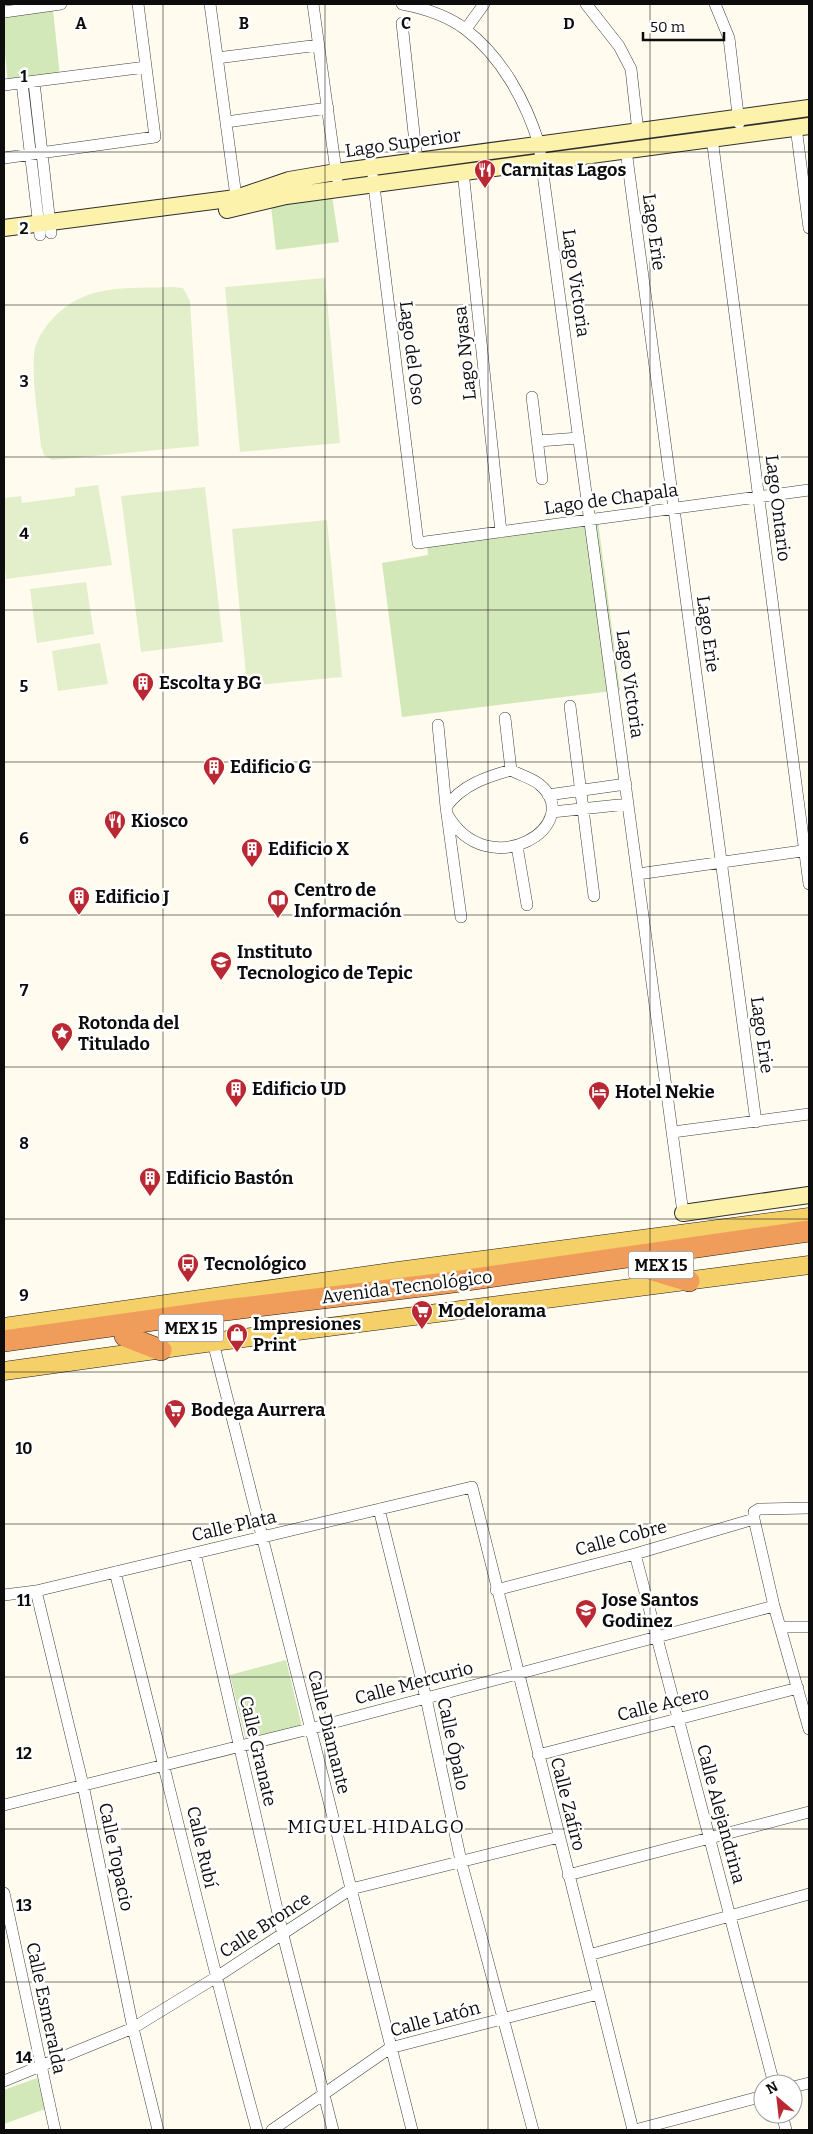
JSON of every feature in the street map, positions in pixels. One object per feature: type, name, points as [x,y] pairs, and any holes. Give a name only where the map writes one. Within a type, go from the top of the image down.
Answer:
[{"type":"highway","points":[[739,1242],[765,1223]]},
{"type":"highway","name":"Avenida Tecnológico","points":[[4,1341],[446,1283],[809,1231]]},
{"type":"highway","name":"Avenida Tecnológico","points":[[4,1354],[125,1336],[514,1286],[809,1245]]},
{"type":"highway","points":[[643,1267],[689,1281]]},
{"type":"highway","points":[[268,1305],[303,1285]]},
{"type":"highway","points":[[125,1336],[161,1350]]},
{"type":"main road","name":"Avenida Tecnológico","points":[[4,1327],[303,1285],[809,1218]]},
{"type":"main road","name":"Avenida Tecnológico","points":[[4,1371],[809,1265]]},
{"type":"street","points":[[4,12],[61,4]]},
{"type":"street","points":[[4,158],[155,137],[138,4]]},
{"type":"street","points":[[210,4],[237,203]]},
{"type":"street","points":[[314,4],[339,188]]},
{"type":"street","points":[[402,4],[421,6],[466,29],[484,4]]},
{"type":"street","points":[[586,4],[619,46],[631,70],[638,132]]},
{"type":"street","points":[[715,4],[729,38],[740,134]]},
{"type":"street","points":[[402,22],[417,161]]},
{"type":"street","name":"Lago Victoria","points":[[466,29],[513,83],[525,104],[539,144],[683,1213]]},
{"type":"street","points":[[217,58],[319,44]]},
{"type":"street","points":[[4,85],[146,67]]},
{"type":"street","points":[[28,82],[45,229]]},
{"type":"street","points":[[226,122],[328,108]]},
{"type":"street","name":"Lago Superior","points":[[237,203],[289,180],[336,172],[809,108]]},
{"type":"street","points":[[803,126],[809,228]]},
{"type":"street","name":"Lago Superior","points":[[4,239],[45,229],[803,126]]},
{"type":"street","name":"Lago Ontario","points":[[712,138],[807,850],[809,884]]},
{"type":"street","name":"Lago Erie","points":[[626,150],[756,1122]]},
{"type":"street","name":"Lago del Oso","points":[[372,167],[418,543]]},
{"type":"street","name":"Lago Nyasa","points":[[463,171],[501,532]]},
{"type":"street","name":"Lago Superior","points":[[4,228],[45,229]]},
{"type":"street","points":[[532,397],[542,479]]},
{"type":"street","points":[[538,441],[579,438]]},
{"type":"street","name":"Lago de Chapala","points":[[418,543],[809,490]]},
{"type":"street","points":[[570,706],[594,896]]},
{"type":"street","points":[[504,718],[511,770]]},
{"type":"street","points":[[438,725],[461,917]]},
{"type":"street","points":[[511,770],[538,784],[548,795],[552,812],[551,820],[530,840],[517,846],[483,846],[460,833],[455,828],[448,807],[464,788],[485,778],[511,770]]},
{"type":"street","points":[[548,795],[626,784]]},
{"type":"street","points":[[552,812],[628,804]]},
{"type":"street","points":[[517,846],[527,905]]},
{"type":"street","points":[[638,874],[807,850]]},
{"type":"street","points":[[673,1132],[809,1114]]},
{"type":"street","points":[[683,1213],[809,1195]]},
{"type":"street","name":"Calle Diamante","points":[[213,1342],[263,1537],[309,1729],[412,2130]]},
{"type":"street","name":"Calle Plata","points":[[4,1595],[36,1591],[472,1487]]},
{"type":"street","name":"Calle Zafiro","points":[[472,1487],[496,1590],[634,2130]]},
{"type":"street","name":"Calle Cobre","points":[[496,1590],[635,1554],[754,1519],[754,1512],[759,1509],[809,1508]]},
{"type":"street","name":"Calle Ópalo","points":[[380,1509],[426,1698],[461,1861],[504,2018],[532,2130]]},
{"type":"street","points":[[754,1519],[774,1606],[808,1724]]},
{"type":"street","name":"Calle Granate","points":[[195,1553],[283,1935],[334,2130]]},
{"type":"street","name":"Calle Alejandrina","points":[[635,1554],[771,2074]]},
{"type":"street","name":"Calle Rubí","points":[[115,1572],[215,1978],[257,2130]]},
{"type":"street","name":"Calle Topacio","points":[[36,1591],[83,1785],[133,2028],[158,2130]]},
{"type":"street","name":"Calle Mercurio","points":[[4,1804],[309,1729],[774,1606]]},
{"type":"street","points":[[780,1627],[809,1627]]},
{"type":"street","name":"Calle Acero","points":[[538,1755],[798,1688]]},
{"type":"street","points":[[568,1875],[809,1812]]},
{"type":"street","name":"Calle Bronce","points":[[4,2081],[133,2028],[283,1935],[351,1889],[559,1836]]},
{"type":"street","name":"Calle Esmeralda","points":[[4,1893],[55,2130]]},
{"type":"street","points":[[589,1955],[809,1894]]},
{"type":"street","name":"Calle Latón","points":[[272,2130],[390,2048],[598,1994]]},
{"type":"street","points":[[634,2130],[753,2099]]},
{"type":"green space","points":[[53,9],[60,77],[8,83],[4,43],[4,15]]},
{"type":"green space","points":[[332,196],[339,242],[276,250],[271,206]]},
{"type":"green space","points":[[325,278],[340,443],[240,452],[225,287]]},
{"type":"green space","points":[[183,288],[190,301],[199,446],[52,460],[44,455],[41,446],[37,412],[34,355],[36,346],[48,324],[61,310],[90,294],[105,290]]},
{"type":"green space","points":[[98,485],[112,565],[6,579],[4,498],[21,496],[22,503],[75,496],[75,488]]},
{"type":"green space","points":[[205,487],[223,642],[141,652],[121,496]]},
{"type":"green space","points":[[327,520],[342,677],[247,686],[232,529]]},
{"type":"green space","points":[[598,521],[620,690],[402,717],[382,563],[428,555],[427,544]]},
{"type":"green space","points":[[86,582],[94,634],[37,643],[30,589]]},
{"type":"green space","points":[[100,643],[108,684],[58,691],[52,651]]},
{"type":"green space","points":[[286,1660],[302,1727],[246,1741],[230,1675]]},
{"type":"green space","points":[[37,2078],[45,2109],[4,2124],[4,2090]]},
{"type":"place","name":"Carnitas Lagos","points":[[485,189]]},
{"type":"place","name":"Escolta y BG","points":[[143,702]]},
{"type":"place","name":"Edificio G","points":[[214,786]]},
{"type":"place","name":"Kiosco","points":[[115,840]]},
{"type":"place","name":"Edificio X","points":[[252,868]]},
{"type":"place","name":"Edificio J","points":[[79,916]]},
{"type":"place","name":"Centro de Información","points":[[278,919]]},
{"type":"place","name":"Instituto Tecnologico de Tepic","points":[[221,981]]},
{"type":"place","name":"Rotonda del Titulado","points":[[62,1052]]},
{"type":"place","name":"Edificio UD","points":[[236,1108]]},
{"type":"place","name":"Hotel Nekie","points":[[599,1111]]},
{"type":"place","name":"Edificio Bastón","points":[[150,1197]]},
{"type":"place","name":"Tecnológico","points":[[188,1283]]},
{"type":"place","name":"Modelorama","points":[[422,1330]]},
{"type":"place","name":"Impresiones Print","points":[[237,1353]]},
{"type":"place","name":"Bodega Aurrera","points":[[175,1429]]},
{"type":"place","name":"Jose Santos Godinez","points":[[586,1629]]},
{"type":"district","name":"MIGUEL HIDALGO","points":[[376,1826]]}]
